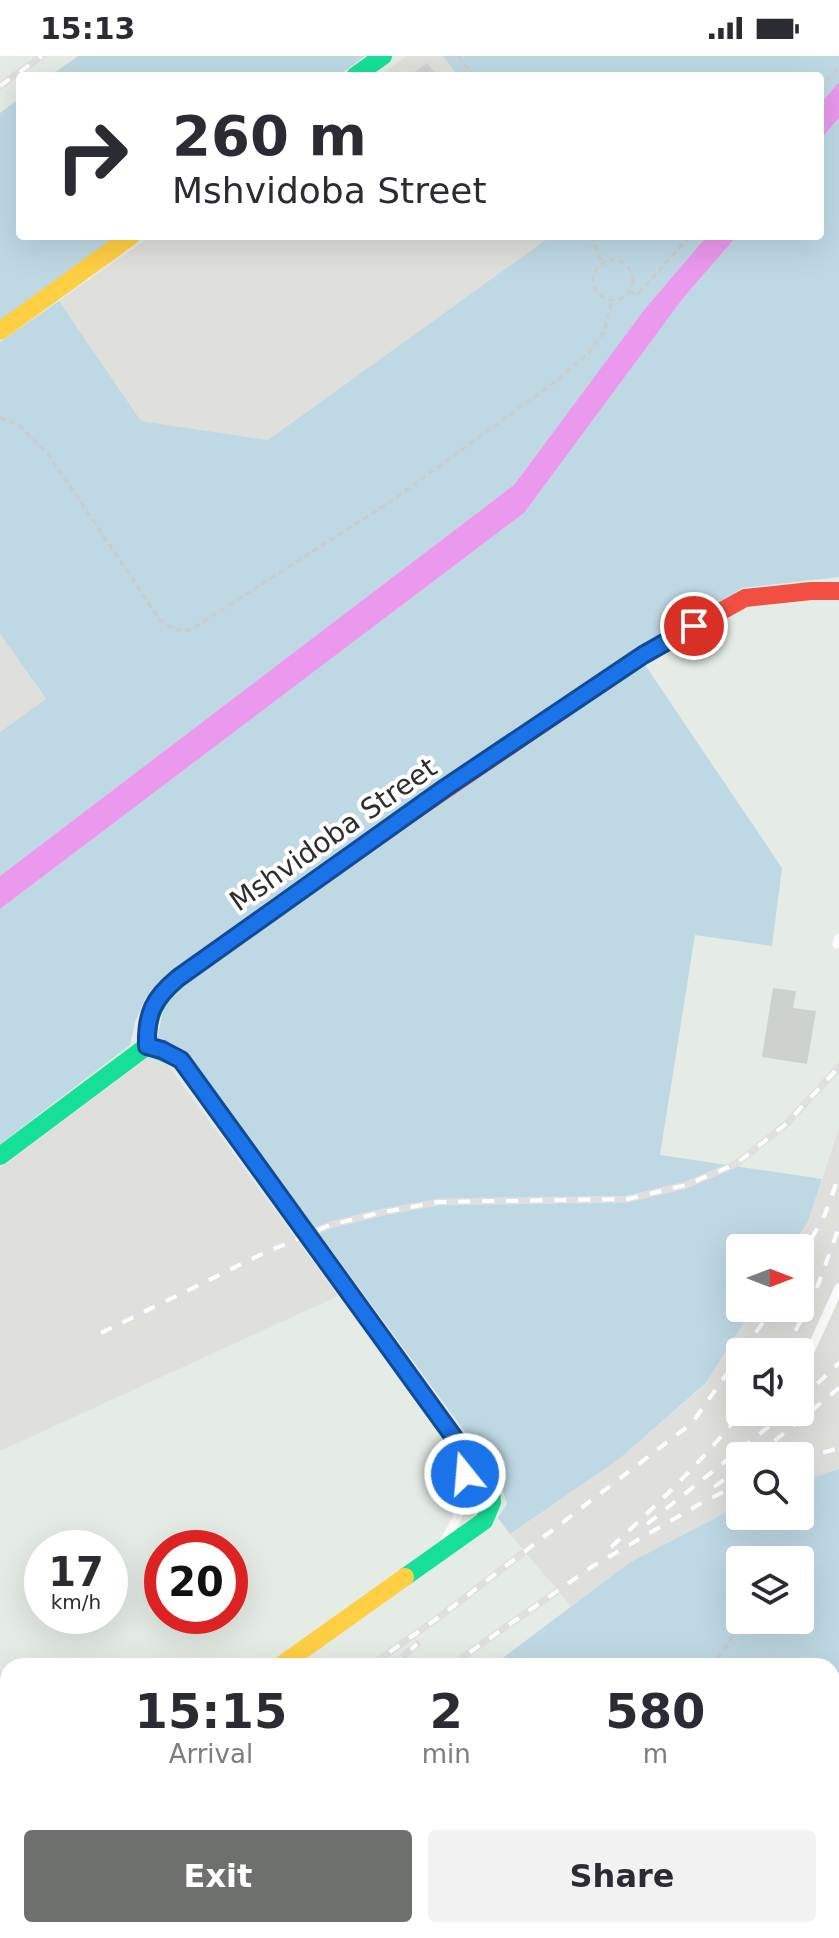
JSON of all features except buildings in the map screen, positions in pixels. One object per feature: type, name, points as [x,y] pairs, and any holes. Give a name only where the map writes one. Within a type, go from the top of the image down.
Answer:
[{"type":"street","points":[[361,72],[383,56]]},
{"type":"street","points":[[0,331],[125,240]]},
{"type":"street","name":"Mshvidoba Street","points":[[147,1046],[146,1029],[153,1007],[159,994],[178,978],[445,788],[643,655],[745,598],[839,591]]},
{"type":"street","points":[[0,1156],[147,1046],[181,1060],[491,1489],[492,1502],[484,1521],[291,1658]]},
{"type":"lane","points":[[814,1342],[839,1288]]},
{"type":"lane","points":[[429,1560],[460,1515],[465,1495],[466,1454]]},
{"type":"path","points":[[824,84],[839,67]]},
{"type":"path","points":[[593,240],[602,262]]},
{"type":"path","points":[[629,292],[638,294],[686,240]]},
{"type":"path","points":[[615,259],[628,266],[633,279],[629,292],[612,300],[600,296],[593,285],[594,272],[602,262],[615,259]]},
{"type":"path","points":[[0,418],[17,424],[49,455],[160,620],[175,630],[190,630],[387,504],[559,379],[589,352],[604,332],[612,300]]},
{"type":"path","points":[[718,1658],[735,1634]]},
{"type":"shaded area","points":[[78,56],[365,56],[343,72],[56,72]]},
{"type":"shaded area","points":[[407,56],[443,56],[455,72],[384,72]]},
{"type":"shaded area","points":[[443,56],[839,56],[839,82],[824,99],[824,72],[455,72]]},
{"type":"shaded area","points":[[839,82],[839,118],[824,135],[824,99]]},
{"type":"shaded area","points":[[16,101],[16,240],[113,240],[0,322],[0,113]]},
{"type":"shaded area","points":[[839,118],[839,577],[742,588],[145,999],[130,1045],[0,1144],[0,909],[524,513],[684,297],[734,240],[824,240],[824,135]]},
{"type":"shaded area","points":[[145,240],[545,240],[268,440],[141,421],[59,301]]},
{"type":"shaded area","points":[[545,240],[704,240],[644,310],[514,485],[0,876],[0,732],[46,699],[0,634],[0,342],[59,301],[141,421],[268,440]]},
{"type":"shaded area","points":[[704,240],[734,240],[684,297],[524,513],[0,909],[0,876],[514,485],[644,310]]},
{"type":"shaded area","points":[[0,634],[46,700],[0,732]]},
{"type":"shaded area","points":[[645,665],[782,868],[772,946],[695,935],[660,1155],[822,1179],[808,1221],[800,1234],[726,1234],[726,1322],[744,1322],[734,1338],[726,1338],[726,1351],[706,1383],[619,1459],[510,1534],[498,1518],[507,1504],[499,1478],[290,1194],[157,1039],[166,999],[454,793]]},
{"type":"shaded area","points":[[148,1057],[165,1061],[338,1296],[0,1451],[0,1168]]},
{"type":"shaded area","points":[[839,1129],[839,1469],[814,1477],[814,1442],[726,1442],[726,1512],[629,1563],[571,1606],[510,1534],[619,1459],[706,1384],[726,1352],[726,1426],[814,1426],[814,1338],[734,1338],[744,1322],[814,1322],[814,1234],[800,1234],[808,1221]]},
{"type":"shaded area","points":[[839,1469],[839,1658],[503,1658],[629,1563],[726,1512],[726,1530],[814,1530],[814,1477]]},
{"type":"railway","points":[[20,72],[42,56]]},
{"type":"railway","points":[[0,86],[16,75]]},
{"type":"railway","points":[[101,1333],[262,1254],[330,1225],[439,1202],[628,1199],[686,1185],[736,1164],[786,1124],[839,1067]]},
{"type":"railway","points":[[814,1234],[839,1176]]},
{"type":"railway","points":[[792,1338],[814,1296],[839,1227]]},
{"type":"railway","points":[[752,1338],[763,1322]]},
{"type":"railway","points":[[814,1387],[839,1363]]},
{"type":"railway","points":[[381,1658],[692,1423],[726,1375]]},
{"type":"railway","points":[[773,1442],[839,1388]]},
{"type":"railway","points":[[611,1547],[679,1482],[729,1426]]},
{"type":"railway","points":[[647,1524],[770,1426]]},
{"type":"railway","points":[[814,1455],[839,1448]]},
{"type":"railway","points":[[714,1487],[726,1478]]},
{"type":"railway","points":[[461,1658],[593,1566],[726,1491]]},
{"type":"railway","points":[[402,1658],[417,1644]]},
{"type":"traffic: fast","points":[[361,72],[383,56]]},
{"type":"traffic: fast","points":[[0,1156],[147,1046],[154,1008],[178,978],[379,835]]},
{"type":"traffic: fast","points":[[147,1046],[181,1060],[491,1489],[492,1502],[484,1521],[405,1577]]},
{"type":"traffic: slow","points":[[0,331],[125,240]]},
{"type":"traffic: slow","points":[[291,1658],[405,1577]]},
{"type":"traffic: jam","points":[[379,835],[643,655],[745,598],[839,591]]},
{"type":"route","points":[[465,1474],[466,1454],[181,1060],[147,1046],[146,1029],[159,994],[178,978],[445,788],[643,655],[694,626]]}]
